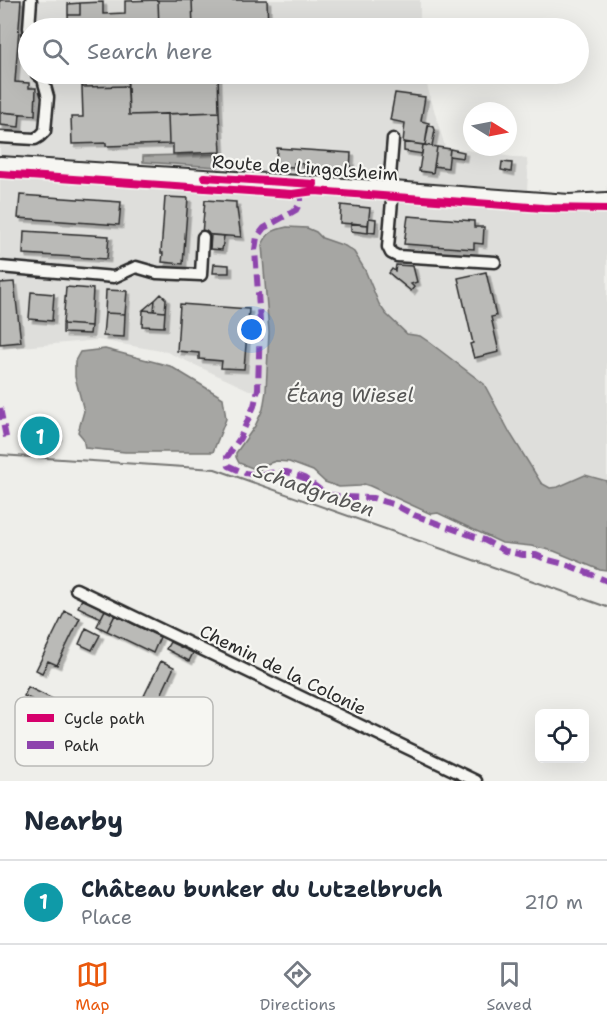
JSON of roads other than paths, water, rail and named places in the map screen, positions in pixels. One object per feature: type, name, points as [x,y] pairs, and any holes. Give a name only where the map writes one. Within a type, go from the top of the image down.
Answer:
[{"type":"main road","name":"Route de Lingolsheim","points":[[0,164],[569,202],[607,200]]},
{"type":"street","points":[[30,18],[31,0]]},
{"type":"street","points":[[0,136],[35,139],[45,131],[48,97],[44,84]]},
{"type":"street","points":[[393,139],[388,247],[390,253],[398,256],[495,262]]},
{"type":"street","points":[[0,267],[114,277],[136,267],[157,273],[201,275],[203,237]]},
{"type":"street","name":"Chemin de la Colonie","points":[[76,590],[476,781]]},
{"type":"water","points":[[220,154],[218,167],[143,162],[143,156]]},
{"type":"water","name":"Étang Wiesel","points":[[287,227],[307,228],[322,238],[345,246],[354,252],[386,314],[407,334],[420,336],[484,384],[510,433],[541,483],[550,488],[558,487],[585,475],[607,481],[607,571],[554,551],[502,543],[438,513],[431,514],[364,484],[339,487],[325,482],[313,471],[289,462],[276,461],[260,469],[239,463],[236,453],[255,426],[263,409],[266,391],[269,332],[262,245],[271,232]]},
{"type":"water","points":[[105,349],[170,366],[223,398],[226,419],[213,452],[125,452],[85,448],[83,438],[78,432],[84,411],[75,377],[75,361],[80,352]]},
{"type":"waterway","name":"Schadgraben","points":[[0,455],[215,469],[607,607]]},
{"type":"place","name":"Château bunker du Lutzelbruch","points":[[40,436]]}]
